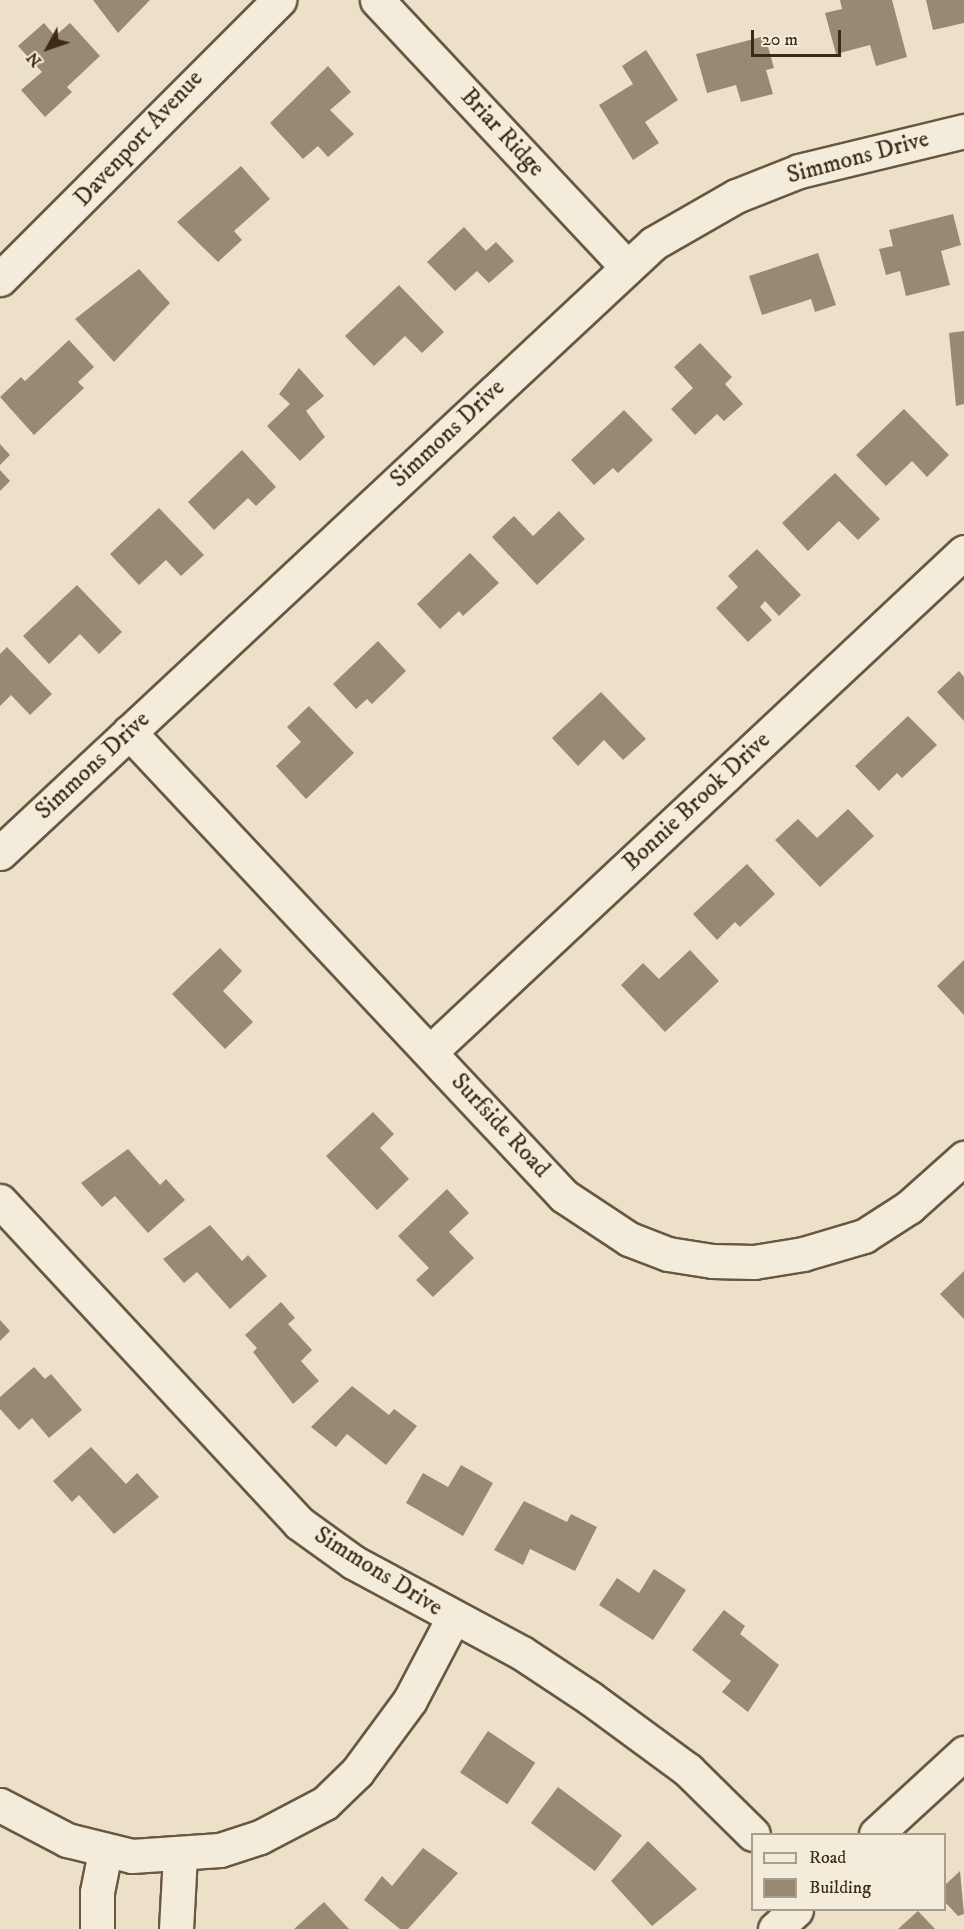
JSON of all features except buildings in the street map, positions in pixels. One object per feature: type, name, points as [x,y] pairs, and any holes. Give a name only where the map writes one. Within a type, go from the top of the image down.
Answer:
[{"type":"street","name":"Davenport Avenue","points":[[0,279],[279,0]]},
{"type":"street","name":"Briar Ridge","points":[[377,0],[627,267]]},
{"type":"street","name":"Simmons Drive","points":[[0,853],[627,267],[694,216],[736,196],[853,155],[964,131]]},
{"type":"street","name":"Bonnie Brook Drive","points":[[430,1051],[964,552]]},
{"type":"street","name":"Surfside Road","points":[[129,732],[564,1196],[629,1239],[668,1254],[754,1262],[803,1254],[864,1236],[909,1207],[964,1158]]},
{"type":"street","name":"Simmons Drive","points":[[0,1201],[299,1523],[353,1562],[453,1618],[522,1653],[644,1735],[752,1833]]},
{"type":"street","points":[[0,1805],[42,1830],[105,1852],[180,1856],[260,1837],[325,1803],[357,1772],[410,1700],[453,1618]]},
{"type":"street","points":[[877,1833],[964,1753]]},
{"type":"street","points":[[97,1929],[97,1892],[105,1852]]},
{"type":"street","points":[[176,1929],[180,1856]]},
{"type":"street","points":[[775,1929],[795,1911]]}]
